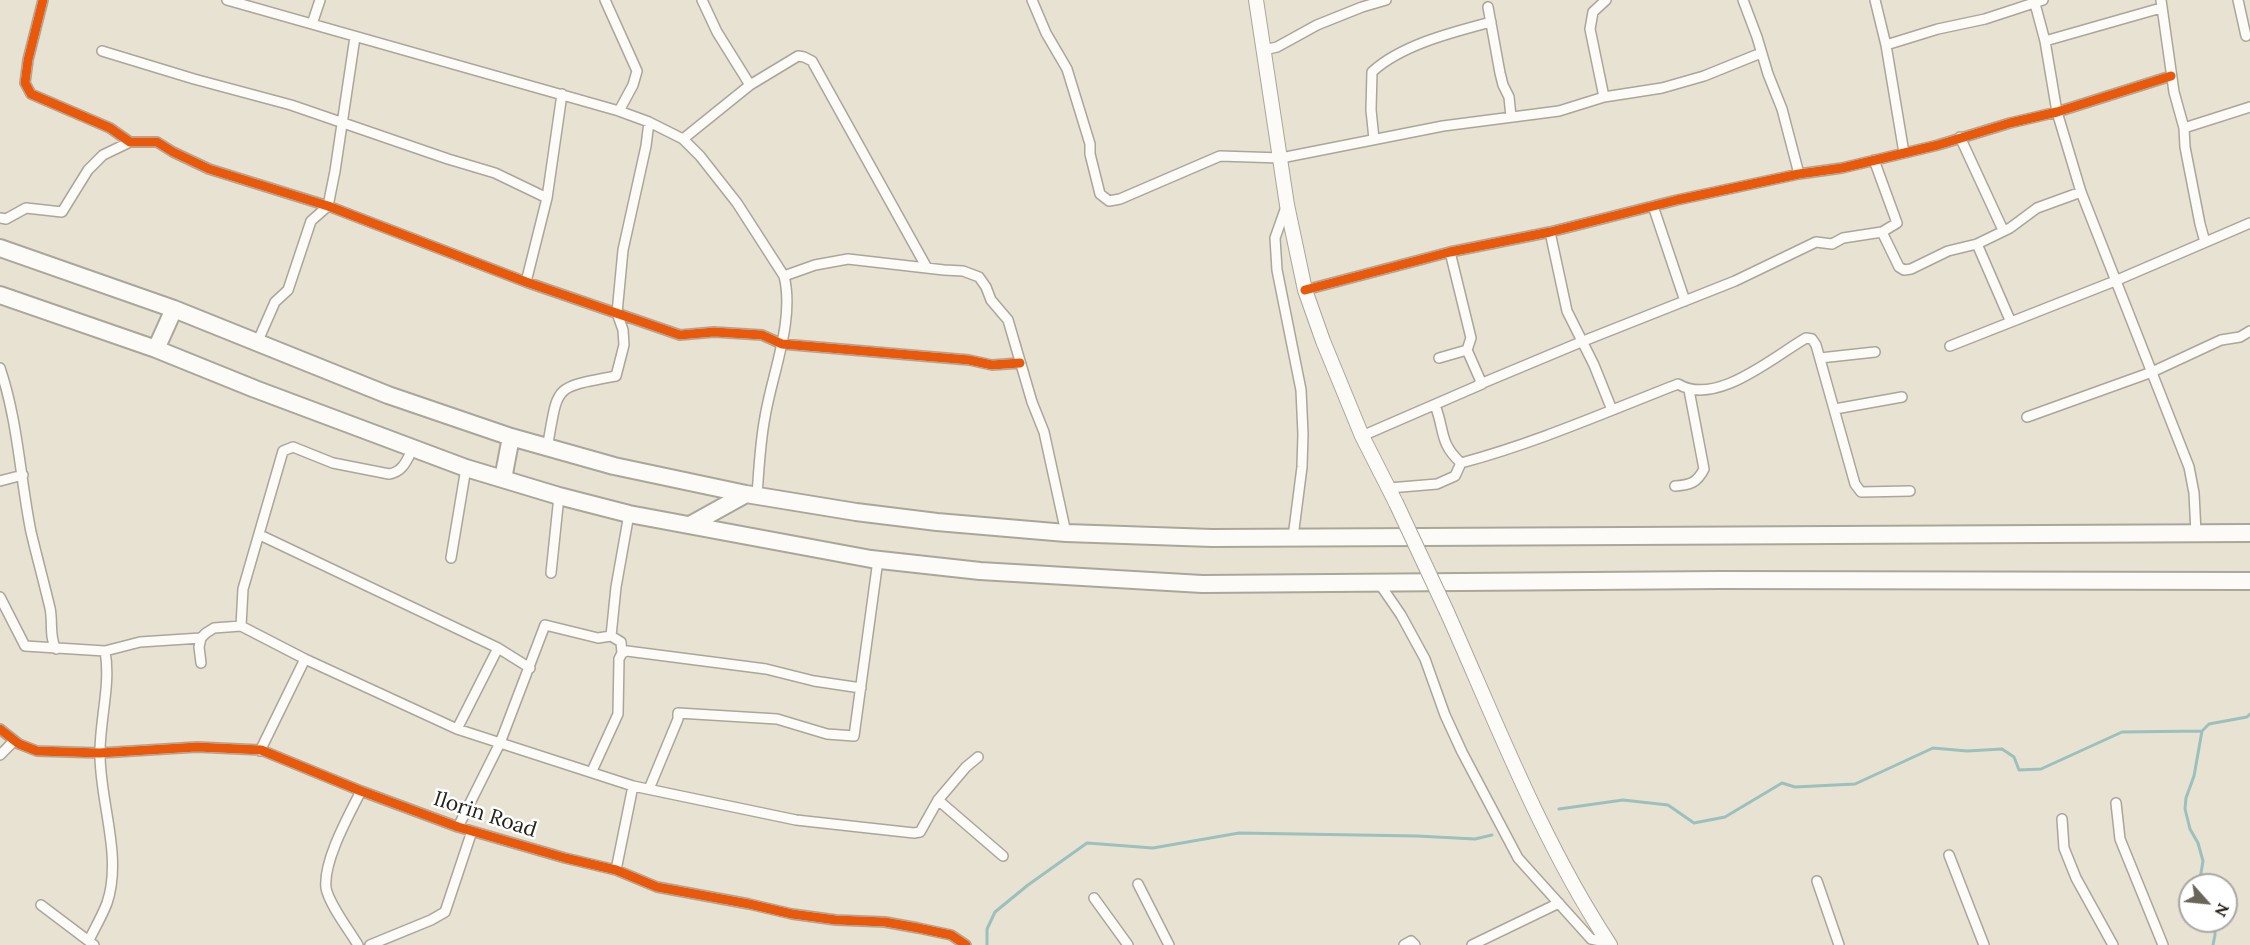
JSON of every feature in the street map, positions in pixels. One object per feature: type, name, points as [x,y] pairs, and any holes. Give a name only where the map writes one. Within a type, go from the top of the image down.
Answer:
[{"type":"highway","points":[[0,248],[174,309],[388,395],[511,437],[614,466],[751,495],[856,512],[937,522],[1066,533],[1212,538],[2250,533]]},
{"type":"highway","points":[[0,295],[156,349],[265,393],[466,468],[629,514],[878,560],[980,571],[1202,584],[1720,580],[2250,581]]},
{"type":"highway","points":[[156,349],[174,309]]},
{"type":"highway","points":[[503,479],[511,437]]},
{"type":"highway","points":[[690,525],[751,495]]},
{"type":"main road","points":[[1256,0],[1287,205],[1305,290],[1323,341],[1362,436],[1447,612],[1560,860],[1608,944]]},
{"type":"street","points":[[43,0],[28,60],[25,84],[31,94],[110,128],[130,142]]},
{"type":"street","points":[[227,0],[619,111],[649,122],[683,139],[700,156],[737,203],[784,276],[786,297],[782,344],[764,418],[751,495]]},
{"type":"street","points":[[312,24],[320,0]]},
{"type":"street","points":[[605,0],[637,70],[633,85],[619,111]]},
{"type":"street","points":[[702,0],[717,32],[750,85]]},
{"type":"street","points":[[1032,0],[1046,33],[1067,69],[1090,144],[1090,154],[1100,194],[1109,201],[1120,199],[1220,156],[1281,158],[1443,126],[1559,111],[1604,97],[1662,88],[1704,76],[1761,53]]},
{"type":"street","points":[[1264,50],[1277,47],[1317,25],[1386,0]]},
{"type":"street","points":[[1604,97],[1590,28],[1593,12],[1606,0]]},
{"type":"street","points":[[1743,0],[1782,109],[1799,174]]},
{"type":"street","points":[[1875,0],[1886,45],[1904,153]]},
{"type":"street","points":[[2238,0],[2246,36]]},
{"type":"street","points":[[1886,45],[1938,29],[1985,20],[2037,1],[2057,112],[2081,192],[2189,467],[2194,493],[2196,533]]},
{"type":"street","points":[[2045,41],[2161,4],[2171,76],[2184,128],[2185,147],[2205,242]]},
{"type":"street","points":[[1488,7],[1503,86],[1509,97],[1511,117]]},
{"type":"street","points":[[1374,139],[1371,110],[1372,72],[1396,55],[1456,31],[1491,22]]},
{"type":"street","points":[[257,343],[274,302],[288,290],[311,220],[328,206],[356,37]]},
{"type":"street","points":[[102,51],[194,80],[291,105],[438,156],[495,173],[547,198]]},
{"type":"street","points":[[683,139],[750,85],[798,56],[812,61],[927,268]]},
{"type":"street","points":[[1305,290],[1450,252],[1550,232],[1653,206],[1799,174],[1842,168],[1904,153],[2057,112],[2171,76]]},
{"type":"street","points":[[526,282],[547,198],[562,94]]},
{"type":"street","points":[[2184,128],[2250,107]]},
{"type":"street","points":[[547,448],[556,400],[562,390],[576,383],[616,376],[624,345],[623,330],[617,313],[622,250],[646,146],[649,122]]},
{"type":"street","points":[[1960,137],[2003,230]]},
{"type":"street","points":[[0,218],[6,219],[26,208],[62,212],[88,170],[103,155],[130,142],[157,142],[208,169],[328,206],[526,282],[680,335],[714,332],[762,335],[782,344],[969,360],[992,365],[1020,363]]},
{"type":"street","points":[[1362,436],[1581,342],[1736,281],[1816,242],[1832,244],[1843,238],[1882,232],[1896,223],[1874,160]]},
{"type":"street","points":[[1882,232],[1899,267],[1904,270],[1911,269],[1948,251],[1977,244],[2010,228],[2037,208],[2081,192]]},
{"type":"street","points":[[1287,205],[1275,238],[1277,270],[1300,390],[1303,434],[1302,467],[1293,537]]},
{"type":"street","points":[[1653,206],[1685,300]]},
{"type":"street","points":[[1950,346],[1971,339],[2010,320],[2115,281],[2250,223]]},
{"type":"street","points":[[1550,232],[1567,311],[1594,365],[1612,410]]},
{"type":"street","points":[[1977,244],[2010,320]]},
{"type":"street","points":[[1450,252],[1471,338],[1467,350],[1482,384],[1478,386]]},
{"type":"street","points":[[784,276],[815,265],[848,259],[963,271],[979,277],[991,300],[1008,320],[1032,402],[1044,432],[1066,533]]},
{"type":"street","points":[[2027,417],[2152,372],[2221,340],[2240,337],[2250,331]]},
{"type":"street","points":[[1389,488],[1437,484],[1455,476],[1461,463],[1548,435],[1678,384],[1689,390],[1712,388],[1738,381],[1806,338],[1812,339],[1820,358],[1855,484],[1861,492],[1910,491]]},
{"type":"street","points":[[1439,358],[1467,350]]},
{"type":"street","points":[[1820,358],[1875,352]]},
{"type":"street","points":[[0,368],[7,389],[31,531],[52,616],[52,642],[56,649]]},
{"type":"street","points":[[1675,486],[1690,485],[1699,480],[1704,470],[1689,390]]},
{"type":"street","points":[[1835,409],[1902,397]]},
{"type":"street","points":[[1435,405],[1442,423],[1442,437],[1449,452],[1461,463]]},
{"type":"street","points":[[241,626],[243,589],[283,451],[293,447],[333,464],[389,474],[396,473],[403,467],[413,448]]},
{"type":"street","points":[[451,558],[466,468]]},
{"type":"street","points":[[0,481],[23,475]]},
{"type":"street","points":[[551,573],[559,496]]},
{"type":"street","points":[[611,636],[616,587],[629,514]]},
{"type":"street","points":[[260,535],[498,648],[530,668]]},
{"type":"street","points":[[649,789],[678,719],[678,713],[777,719],[827,734],[854,736],[878,560]]},
{"type":"street","points":[[1379,583],[1401,615],[1425,659],[1445,715],[1462,752],[1518,858],[1591,939],[1608,944]]},
{"type":"street","points":[[0,597],[25,646],[105,651],[140,642],[201,638],[214,628],[241,626],[305,659],[457,729],[633,786],[796,820],[920,832],[938,800],[966,767],[978,757]]},
{"type":"street","points":[[458,827],[500,743],[545,624],[598,638],[611,636],[621,642],[618,714],[592,771]]},
{"type":"street","points":[[201,638],[199,647],[201,663]]},
{"type":"street","points":[[457,729],[498,648]]},
{"type":"street","points":[[41,905],[91,943],[107,904],[111,886],[109,827],[100,753],[108,667],[105,651]]},
{"type":"street","points":[[622,653],[627,651],[766,669],[814,681],[861,688]]},
{"type":"street","points":[[260,751],[305,659]]},
{"type":"street","name":"Ilorin Road","points":[[0,729],[14,741],[37,751],[100,753],[197,747],[252,749],[458,827],[565,858],[616,870],[657,887],[792,914],[918,927],[951,935],[966,945]]},
{"type":"street","points":[[0,754],[14,741]]},
{"type":"street","points":[[616,870],[633,786]]},
{"type":"street","points":[[358,945],[326,889],[328,866],[342,829],[361,791]]},
{"type":"street","points":[[938,800],[1003,856]]},
{"type":"street","points":[[2116,803],[2120,839],[2163,945]]},
{"type":"street","points":[[2062,819],[2064,848],[2076,878],[2113,945]]},
{"type":"street","points":[[370,945],[445,912],[472,831]]},
{"type":"street","points":[[1949,855],[1984,945]]},
{"type":"street","points":[[1816,881],[1839,945]]},
{"type":"street","points":[[1138,884],[1169,945]]},
{"type":"street","points":[[1094,898],[1128,945]]},
{"type":"street","points":[[1472,945],[1559,903]]},
{"type":"street","points":[[1404,945],[1411,941],[1416,945]]},
{"type":"waterway","points":[[2201,873],[2203,861],[2198,843],[2190,829],[2185,809],[2202,731],[2209,724],[2247,717],[2250,714]]},
{"type":"waterway","points":[[1559,809],[1623,800],[1668,805],[1694,823],[1725,817],[1782,783],[1795,787],[1855,784],[1933,748],[1967,751],[2002,749],[2014,757],[2019,770],[2041,769],[2122,732],[2202,731]]},
{"type":"waterway","points":[[987,945],[987,929],[995,912],[1028,885],[1087,843],[1153,848],[1239,833],[1475,839],[1492,835]]},
{"type":"waterway","points":[[2213,945],[2215,933]]},
{"type":"cycle path","points":[[43,0],[28,60],[25,83],[31,94],[110,128],[130,142],[157,142],[209,169],[328,206],[526,282],[680,335],[714,332],[762,335],[782,344],[969,360],[992,365],[1020,363]]},
{"type":"cycle path","points":[[1305,290],[1450,252],[1550,232],[1677,200],[1799,174],[1842,168],[1938,145],[2010,123],[2057,112],[2171,76]]},
{"type":"cycle path","points":[[0,729],[19,744],[37,751],[100,753],[197,747],[261,750],[458,827],[565,858],[616,870],[657,887],[792,914],[836,920],[885,922],[918,928],[951,935],[966,945]]}]
